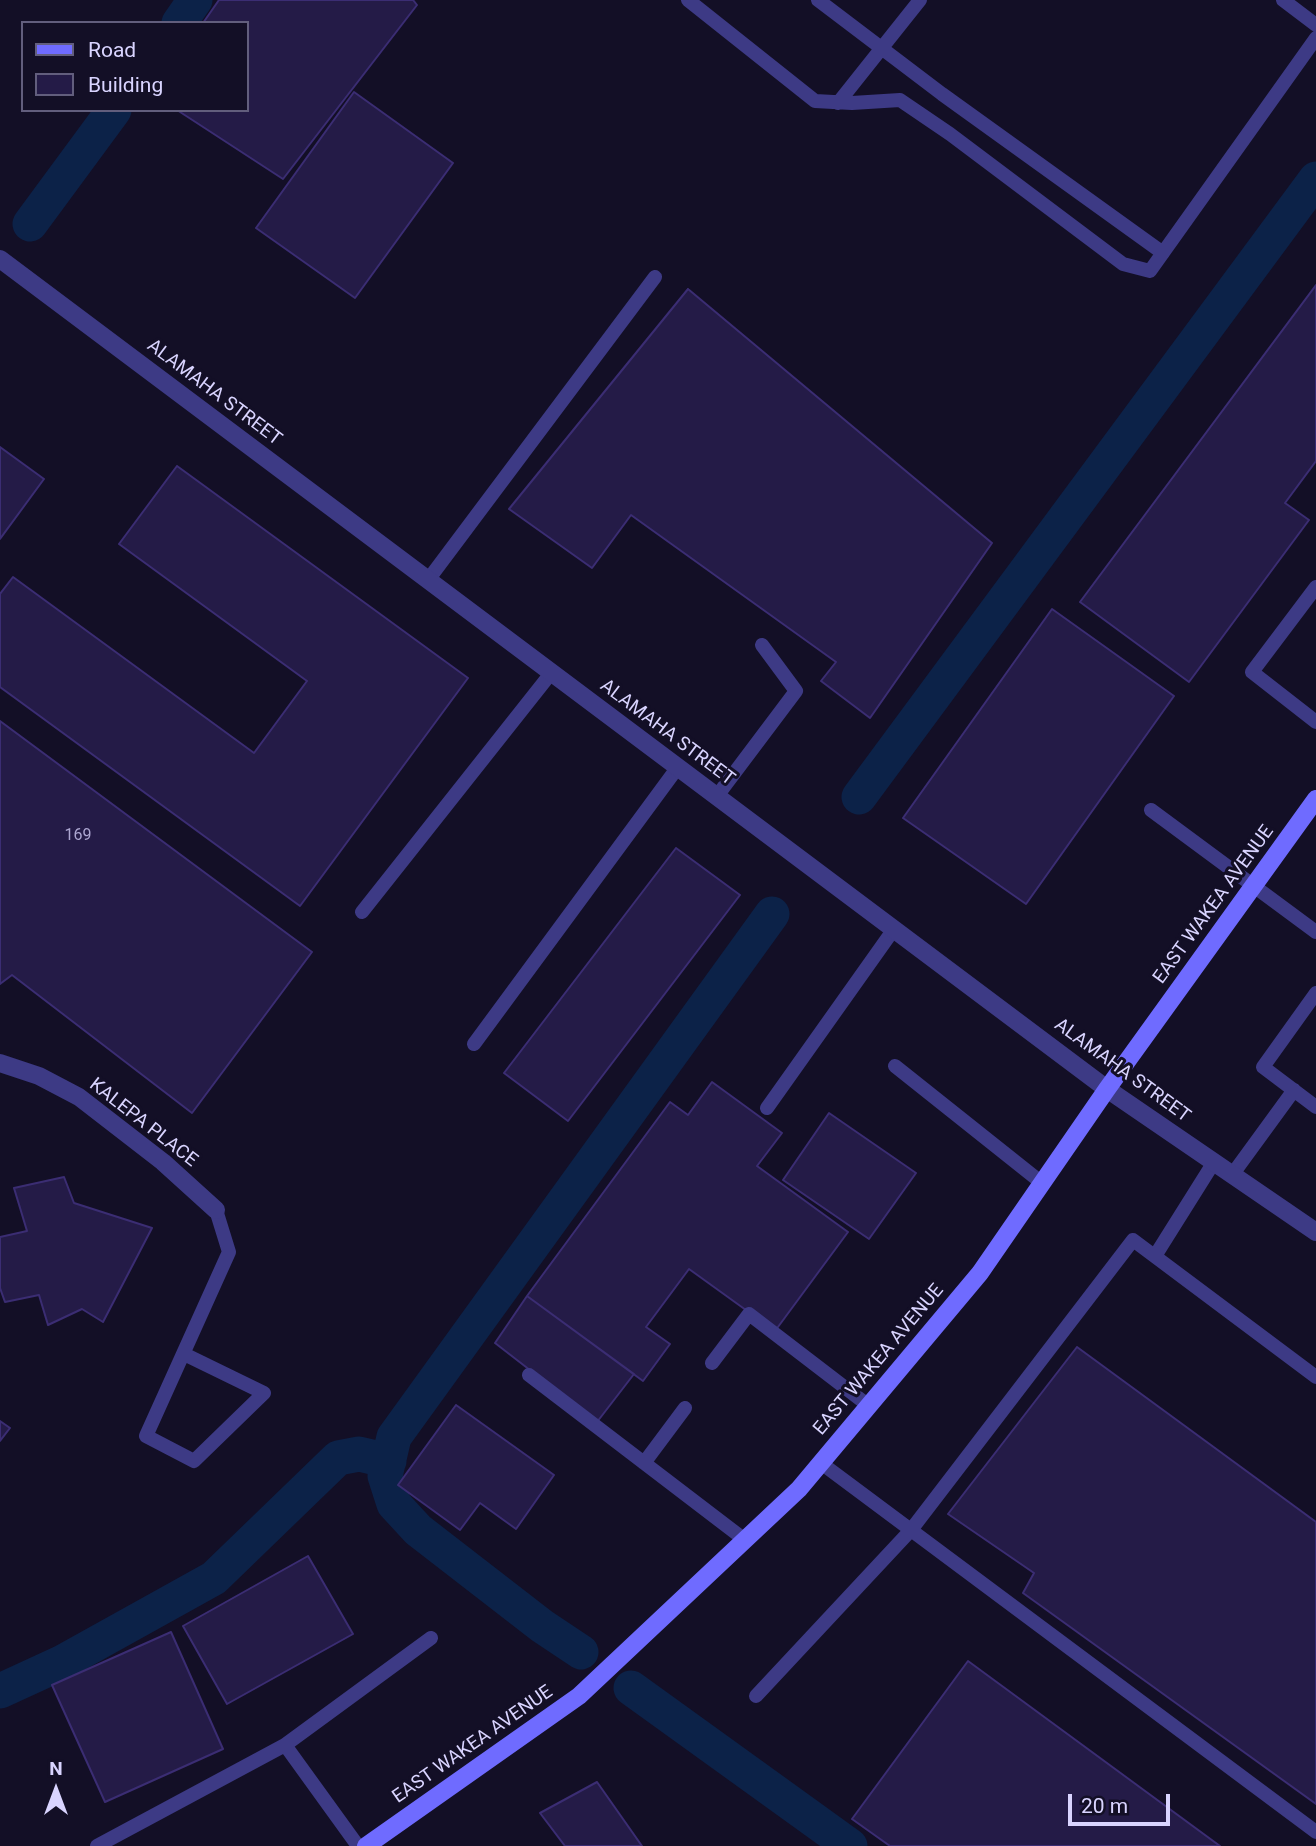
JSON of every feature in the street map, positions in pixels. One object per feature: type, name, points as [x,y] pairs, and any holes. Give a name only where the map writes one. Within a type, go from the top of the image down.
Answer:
[{"type":"street","name":"ALAMAHA STREET","points":[[0,259],[1107,1089],[1316,1232]]},
{"type":"street","name":"EAST WAKEA AVENUE","points":[[366,1846],[579,1696],[799,1489],[980,1273],[1107,1089],[1316,799]]},
{"type":"street","name":"KALEPA PLACE","points":[[2,1068],[39,1076],[79,1097],[163,1162],[216,1210]]},
{"type":"lane","points":[[688,0],[815,101],[838,103],[900,100],[950,134],[1123,264],[1150,271],[1316,38]]},
{"type":"lane","points":[[818,0],[1163,253]]},
{"type":"lane","points":[[838,103],[920,0]]},
{"type":"lane","points":[[1283,0],[1316,25]]},
{"type":"lane","points":[[428,580],[655,276]]},
{"type":"lane","points":[[1316,587],[1252,672],[1316,722]]},
{"type":"lane","points":[[717,796],[796,691],[762,645]]},
{"type":"lane","points":[[362,912],[552,673]]},
{"type":"lane","points":[[474,1044],[678,767]]},
{"type":"lane","points":[[1151,810],[1316,932]]},
{"type":"lane","points":[[768,1108],[894,929]]},
{"type":"lane","points":[[1316,993],[1263,1067],[1316,1107]]},
{"type":"lane","points":[[894,1066],[1042,1183]]},
{"type":"lane","points":[[1232,1175],[1294,1090]]},
{"type":"lane","points":[[1155,1256],[1214,1162]]},
{"type":"lane","points":[[184,1354],[264,1393],[194,1461],[146,1436],[229,1252],[216,1210]]},
{"type":"lane","points":[[756,1696],[911,1530],[1133,1240],[1316,1377]]},
{"type":"lane","points":[[712,1363],[749,1314],[869,1406]]},
{"type":"lane","points":[[529,1375],[745,1540]]},
{"type":"lane","points":[[644,1463],[685,1408]]},
{"type":"lane","points":[[821,1463],[1316,1832]]},
{"type":"lane","points":[[97,1846],[285,1745],[431,1638]]},
{"type":"lane","points":[[285,1745],[358,1846]]},
{"type":"building","points":[[219,0],[413,0],[417,5],[283,179],[180,112],[248,112],[248,21],[204,21]]},
{"type":"building","points":[[354,92],[453,163],[355,298],[256,228]]},
{"type":"building","points":[[1316,285],[1316,461],[1285,503],[1309,520],[1189,682],[1080,602]]},
{"type":"building","points":[[688,289],[992,543],[870,718],[821,681],[836,662],[631,515],[592,568],[509,509]]},
{"type":"building","points":[[0,447],[44,479],[0,539]]},
{"type":"building","points":[[177,466],[468,678],[300,906],[0,687],[0,594],[13,577],[254,753],[307,681],[119,544]]},
{"type":"building","points":[[1052,609],[1174,696],[1026,904],[903,818]]},
{"type":"building","points":[[0,721],[312,952],[192,1113],[12,975],[0,984]]},
{"type":"building","points":[[676,848],[740,895],[568,1121],[504,1073]]},
{"type":"building","points":[[712,1082],[782,1133],[757,1166],[848,1232],[775,1331],[689,1269],[646,1327],[670,1344],[643,1381],[527,1296],[670,1102],[688,1115]]},
{"type":"building","points":[[829,1113],[916,1173],[869,1239],[783,1180]]},
{"type":"building","points":[[64,1177],[74,1203],[152,1228],[103,1322],[82,1309],[48,1325],[39,1295],[5,1302],[0,1288],[0,1237],[27,1231],[14,1188]]},
{"type":"building","points":[[527,1296],[634,1374],[597,1422],[495,1343]]},
{"type":"building","points":[[1077,1347],[1316,1522],[1316,1804],[1023,1593],[1034,1573],[948,1514]]},
{"type":"building","points":[[456,1405],[554,1475],[516,1529],[480,1503],[460,1530],[398,1485]]},
{"type":"building","points":[[0,1421],[10,1428],[0,1441]]},
{"type":"building","points":[[308,1556],[353,1634],[227,1704],[183,1626]]},
{"type":"building","points":[[171,1632],[223,1749],[105,1802],[52,1685]]},
{"type":"building","points":[[968,1661],[1220,1846],[890,1846],[852,1819]]},
{"type":"building","points":[[597,1782],[642,1846],[565,1846],[540,1813]]},
{"type":"waterway","points":[[180,21],[195,0]]},
{"type":"waterway","points":[[30,224],[113,112]]},
{"type":"waterway","points":[[859,797],[1316,179]]},
{"type":"waterway","points":[[581,1652],[542,1626],[418,1530],[394,1504],[385,1476],[394,1437],[772,914]]},
{"type":"waterway","points":[[0,1691],[61,1663],[214,1578],[338,1458],[359,1454],[389,1461]]},
{"type":"waterway","points":[[631,1688],[850,1846]]}]
